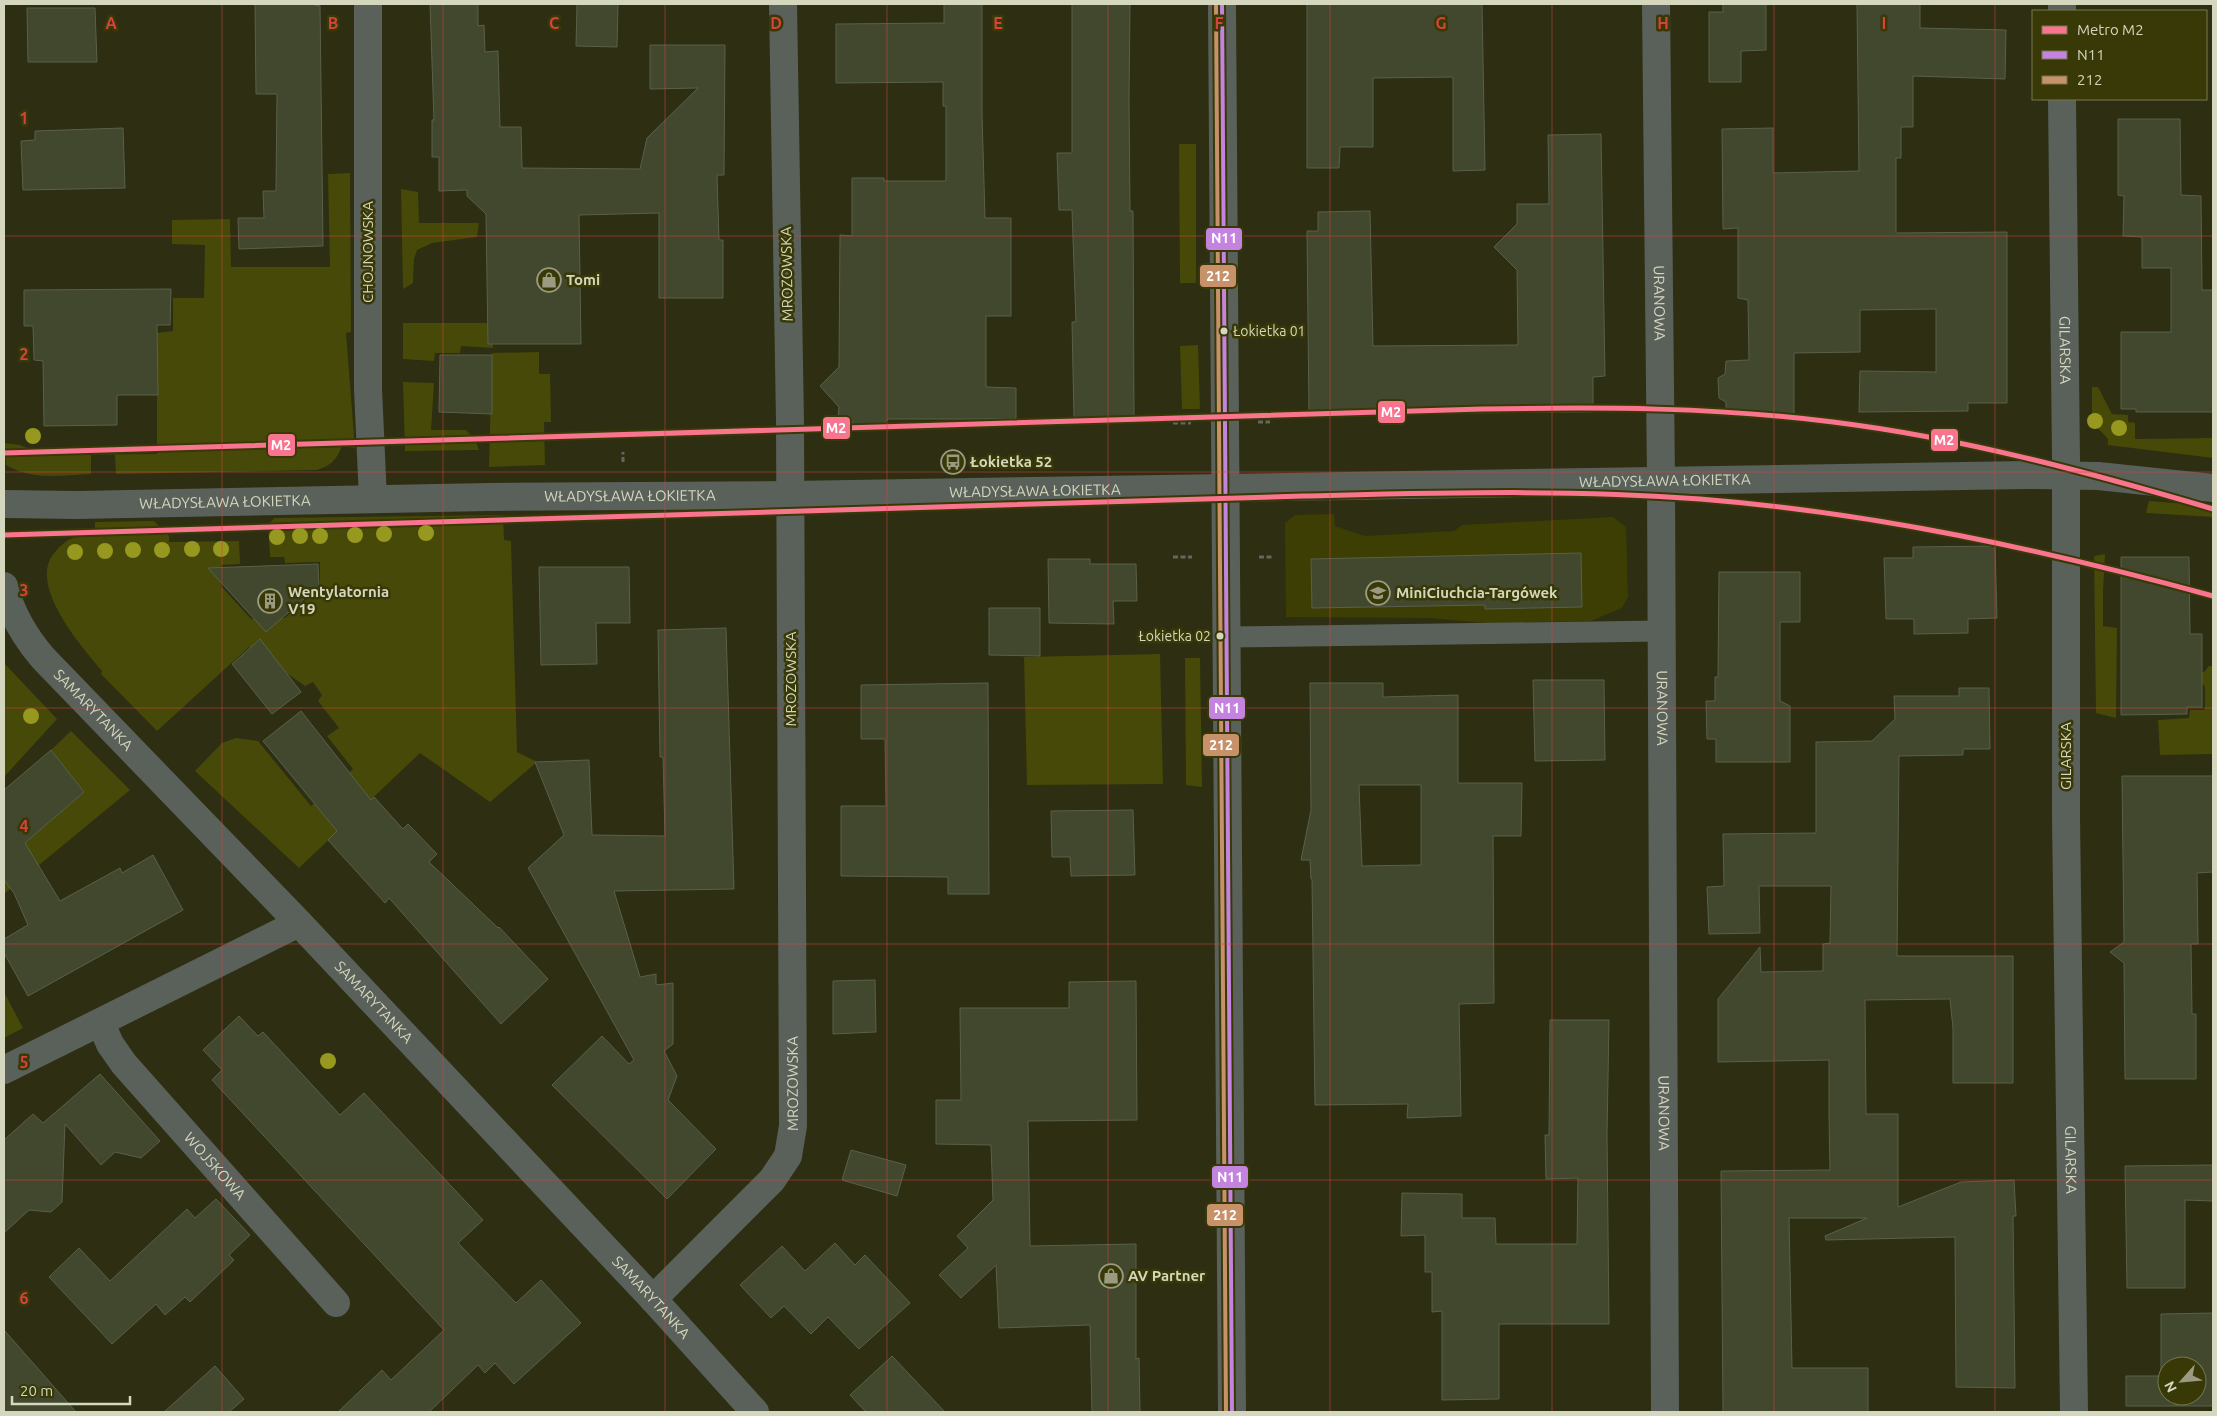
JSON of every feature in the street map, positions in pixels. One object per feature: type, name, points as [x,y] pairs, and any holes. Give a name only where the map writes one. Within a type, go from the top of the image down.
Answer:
[{"type":"street","name":"CHOJNOWSKA","points":[[368,4],[368,389],[373,499]]},
{"type":"street","name":"MROZOWSKA","points":[[653,1299],[772,1180],[788,1156],[793,1114],[790,495],[783,4]]},
{"type":"street","points":[[1222,4],[1232,1412]]},
{"type":"street","name":"URANOWA","points":[[1656,4],[1662,631],[1665,1412]]},
{"type":"street","name":"GILARSKA","points":[[2062,100],[2066,475],[2066,818],[2074,1412]]},
{"type":"street","name":"WŁADYSŁAWA ŁOKIETKA","points":[[4,504],[77,505],[373,499],[790,495],[2066,475],[2098,476],[2213,488]]},
{"type":"street","name":"SAMARYTANKA","points":[[4,586],[20,626],[30,643],[43,658],[299,923],[653,1299],[755,1412]]},
{"type":"street","points":[[4,1070],[299,923]]},
{"type":"street","name":"WOJSKOWA","points":[[101,1023],[110,1044],[124,1064],[336,1303]]},
{"type":"lane","points":[[1226,637],[1662,631]]},
{"type":"path","points":[[1173,424],[1199,422]]},
{"type":"path","points":[[1173,557],[1200,557]]},
{"type":"shaded area","points":[[1179,144],[1196,144],[1196,283],[1180,283]]},
{"type":"shaded area","points":[[350,173],[351,332],[346,333],[355,448],[342,446],[333,461],[317,470],[116,474],[115,455],[91,455],[91,474],[37,475],[16,470],[6,465],[4,443],[20,445],[44,455],[157,454],[157,333],[173,331],[173,298],[204,298],[205,245],[172,244],[172,220],[230,219],[231,267],[330,267],[328,174]]},
{"type":"shaded area","points":[[401,189],[418,192],[419,223],[479,223],[477,237],[432,243],[417,250],[414,259],[413,283],[403,289]]},
{"type":"shaded area","points":[[403,323],[492,323],[493,348],[461,346],[460,353],[435,353],[434,361],[403,359]]},
{"type":"shaded area","points":[[1198,345],[1200,409],[1182,409],[1180,346]]},
{"type":"shaded area","points":[[539,352],[539,374],[550,374],[551,422],[544,422],[545,465],[489,467],[492,353]]},
{"type":"shaded area","points":[[403,382],[434,383],[431,430],[466,430],[476,441],[479,450],[405,451]]},
{"type":"shaded area","points":[[2092,387],[2098,387],[2112,414],[2128,415],[2128,422],[2135,423],[2135,439],[2213,438],[2213,458],[2108,445],[2108,439],[2092,422]]},
{"type":"shaded area","points":[[2149,501],[2213,506],[2213,517],[2146,513]]},
{"type":"shaded area","points":[[1334,514],[1335,526],[1365,536],[1454,531],[1462,525],[1613,517],[1626,527],[1628,597],[1622,608],[1591,621],[1486,623],[1429,618],[1286,617],[1285,523],[1295,515]]},
{"type":"shaded area","points":[[503,515],[504,540],[511,541],[517,752],[537,762],[490,802],[420,753],[299,868],[195,771],[222,743],[236,738],[258,741],[311,806],[353,769],[327,736],[339,728],[318,701],[322,695],[313,682],[305,686],[249,647],[157,731],[101,674],[102,671],[82,647],[60,614],[47,581],[48,565],[55,552],[72,538],[95,535],[95,522],[154,521],[169,536],[169,542],[239,541],[240,564],[221,565],[221,586],[251,619],[285,618],[320,587],[320,562],[285,563],[284,557],[270,557],[268,526],[274,518]]},
{"type":"shaded area","points":[[2105,554],[2103,626],[2117,628],[2116,718],[2096,713],[2094,556]]},
{"type":"shaded area","points":[[1160,654],[1163,784],[1027,785],[1024,657]]},
{"type":"shaded area","points":[[1185,658],[1200,658],[1202,787],[1186,785]]},
{"type":"shaded area","points":[[4,663],[57,719],[4,777]]},
{"type":"shaded area","points":[[2209,666],[2213,666],[2213,754],[2160,755],[2158,720],[2189,718],[2190,710],[2205,710],[2205,687],[2197,674],[2204,672]]},
{"type":"shaded area","points":[[71,731],[130,790],[4,894],[4,880],[34,858],[25,843],[84,792],[51,750]]},
{"type":"shaded area","points":[[4,992],[23,1028],[4,1038]]},
{"type":"building","points":[[255,4],[314,4],[320,6],[323,246],[239,249],[238,218],[264,218],[263,191],[276,191],[277,94],[256,94]]},
{"type":"building","points":[[430,4],[478,4],[478,26],[484,25],[485,52],[498,51],[500,127],[521,127],[522,168],[640,169],[647,138],[698,88],[650,89],[650,45],[725,45],[724,175],[717,175],[719,240],[723,240],[723,298],[659,298],[659,213],[579,215],[581,344],[488,344],[486,214],[467,196],[467,190],[439,191],[439,157],[432,157],[432,120],[434,120]]},
{"type":"building","points":[[577,4],[618,4],[617,47],[576,46]]},
{"type":"building","points":[[944,4],[982,4],[982,114],[985,218],[1011,218],[1011,316],[986,316],[986,387],[1016,388],[1016,419],[888,419],[878,429],[859,429],[848,418],[838,418],[839,407],[820,386],[839,367],[840,235],[852,236],[852,178],[884,178],[884,181],[946,181],[946,106],[943,106],[943,82],[836,83],[836,24],[944,23]]},
{"type":"building","points":[[1072,4],[1130,4],[1130,211],[1133,211],[1134,417],[1074,418],[1072,322],[1076,322],[1072,210],[1059,210],[1057,153],[1072,153]]},
{"type":"building","points":[[1307,4],[1482,4],[1485,170],[1453,171],[1453,77],[1373,78],[1373,147],[1340,147],[1339,168],[1307,168]]},
{"type":"building","points":[[1723,4],[1766,4],[1766,50],[1741,51],[1741,82],[1709,82],[1709,12],[1723,12]]},
{"type":"building","points":[[1857,4],[1920,4],[1920,28],[2006,30],[2005,79],[1913,76],[1913,127],[1901,127],[1901,158],[1896,158],[1896,233],[2007,232],[2007,403],[1968,403],[1968,411],[1859,412],[1860,371],[1936,372],[1936,309],[1860,310],[1860,352],[1794,353],[1794,414],[1726,415],[1726,402],[1719,398],[1718,378],[1725,374],[1726,361],[1749,360],[1748,300],[1738,298],[1738,228],[1723,229],[1722,129],[1773,128],[1773,173],[1859,171]]},
{"type":"building","points":[[27,8],[95,8],[97,62],[28,62]]},
{"type":"building","points":[[2118,119],[2180,119],[2181,195],[2201,196],[2202,290],[2213,290],[2213,412],[2136,412],[2136,409],[2121,409],[2121,332],[2171,332],[2171,268],[2142,268],[2142,237],[2123,236],[2124,196],[2118,195]]},
{"type":"building","points":[[123,128],[125,188],[23,190],[21,141],[35,140],[35,131]]},
{"type":"building","points":[[1601,134],[1605,376],[1593,377],[1593,412],[1309,414],[1307,231],[1318,231],[1318,212],[1370,211],[1373,346],[1518,345],[1517,270],[1494,247],[1517,224],[1517,204],[1549,204],[1548,135]]},
{"type":"building","points":[[171,289],[170,325],[157,325],[158,395],[117,395],[117,425],[44,426],[43,361],[34,360],[33,326],[24,326],[24,290]]},
{"type":"building","points":[[440,355],[492,355],[492,414],[439,412]]},
{"type":"building","points":[[1995,546],[1997,618],[1968,619],[1968,633],[1914,634],[1914,619],[1886,619],[1884,558],[1913,558],[1913,547]]},
{"type":"building","points":[[1581,553],[1582,607],[1485,609],[1485,605],[1312,608],[1311,559]]},
{"type":"building","points":[[2121,557],[2189,557],[2190,634],[2202,634],[2202,707],[2187,707],[2187,714],[2121,715]]},
{"type":"building","points":[[1048,559],[1090,559],[1090,564],[1136,564],[1137,601],[1113,601],[1114,624],[1049,623]]},
{"type":"building","name":"Wentylatornia V19","points":[[318,564],[319,586],[266,632],[208,568]]},
{"type":"building","points":[[539,567],[629,567],[630,623],[596,623],[597,664],[541,665]]},
{"type":"building","points":[[1719,572],[1800,572],[1800,622],[1780,622],[1780,701],[1790,706],[1790,762],[1716,762],[1716,739],[1707,739],[1706,701],[1715,701],[1715,677],[1718,677]]},
{"type":"building","points":[[989,608],[1040,608],[1040,656],[989,655]]},
{"type":"building","points":[[726,628],[734,889],[614,891],[640,977],[656,974],[656,985],[673,983],[673,1044],[664,1051],[677,1076],[668,1100],[716,1149],[667,1199],[552,1085],[602,1036],[629,1064],[634,1060],[528,868],[564,835],[535,762],[589,760],[592,835],[665,836],[663,757],[660,757],[658,630]]},
{"type":"building","points":[[260,639],[301,692],[272,714],[232,664]]},
{"type":"building","points":[[1533,680],[1604,680],[1605,760],[1535,761]]},
{"type":"building","points":[[988,683],[989,894],[948,894],[948,877],[841,876],[841,806],[886,806],[885,739],[861,739],[861,685]]},
{"type":"building","points":[[1310,683],[1383,683],[1383,697],[1458,695],[1458,783],[1522,783],[1521,836],[1493,836],[1494,1003],[1459,1004],[1461,1116],[1407,1118],[1408,1104],[1315,1105],[1312,879],[1310,860],[1301,860],[1311,810]],"holes":[[[1359,785],[1421,785],[1421,865],[1362,866]]]},
{"type":"building","points":[[1959,688],[1989,688],[1990,749],[1963,749],[1963,755],[1899,756],[1897,956],[2013,956],[2013,1083],[1953,1083],[1953,1028],[1950,999],[1865,1000],[1866,1114],[1898,1114],[1898,1207],[1961,1182],[2014,1180],[2016,1216],[2013,1216],[2015,1388],[1956,1387],[1955,1237],[1826,1240],[1825,1236],[1867,1218],[1789,1218],[1792,1368],[1868,1368],[1868,1412],[1723,1412],[1721,1171],[1830,1170],[1829,1060],[1718,1062],[1718,999],[1760,947],[1761,972],[1823,971],[1823,944],[1830,943],[1831,886],[1759,886],[1760,933],[1709,934],[1707,887],[1724,886],[1723,834],[1816,833],[1816,742],[1872,741],[1895,719],[1894,696],[1959,696]]},
{"type":"building","points":[[301,711],[371,800],[374,797],[403,829],[408,824],[437,854],[429,862],[499,927],[548,979],[501,1024],[389,898],[385,903],[328,840],[337,831],[263,741]]},
{"type":"building","points":[[51,750],[84,792],[25,843],[60,901],[120,868],[122,873],[153,855],[183,910],[28,996],[4,953],[4,939],[28,925],[14,893],[4,880],[4,790]]},
{"type":"building","points":[[2122,776],[2213,776],[2213,872],[2197,873],[2198,944],[2191,944],[2192,1014],[2196,1014],[2196,1079],[2125,1079],[2124,963],[2110,952],[2124,942]]},
{"type":"building","points":[[1133,810],[1135,875],[1071,876],[1070,857],[1052,857],[1051,811]]},
{"type":"building","points":[[875,980],[876,1032],[833,1034],[833,981]]},
{"type":"building","points":[[1136,981],[1137,1120],[1028,1121],[1030,1246],[1136,1244],[1136,1359],[1139,1358],[1140,1412],[1092,1412],[1090,1325],[999,1328],[996,1265],[961,1298],[939,1275],[968,1248],[957,1236],[993,1200],[991,1145],[936,1144],[936,1100],[961,1100],[960,1008],[1069,1008],[1069,982]]},
{"type":"building","points":[[239,1016],[258,1036],[263,1032],[340,1115],[364,1093],[483,1220],[458,1243],[516,1303],[541,1280],[581,1323],[514,1384],[495,1363],[485,1373],[478,1365],[429,1412],[338,1412],[382,1370],[391,1380],[444,1330],[212,1080],[222,1070],[203,1050]]},
{"type":"building","points":[[1550,1020],[1609,1020],[1607,1135],[1609,1324],[1499,1324],[1499,1399],[1442,1400],[1442,1311],[1432,1312],[1432,1272],[1425,1272],[1425,1235],[1401,1236],[1402,1193],[1462,1194],[1462,1218],[1495,1218],[1496,1244],[1577,1244],[1578,1178],[1546,1179],[1545,1135],[1549,1135]]},
{"type":"building","points":[[100,1074],[160,1141],[141,1158],[115,1152],[101,1165],[65,1124],[62,1202],[51,1212],[29,1210],[4,1233],[4,1140],[33,1114],[43,1123]]},
{"type":"building","points":[[851,1150],[906,1165],[897,1196],[842,1180]]},
{"type":"building","points":[[2213,1165],[2213,1201],[2185,1200],[2185,1288],[2127,1288],[2125,1166]]},
{"type":"building","points":[[216,1199],[250,1235],[229,1255],[234,1260],[190,1302],[185,1297],[165,1315],[156,1304],[112,1344],[49,1277],[79,1248],[110,1281],[187,1209],[195,1218]]},
{"type":"building","points":[[835,1243],[855,1265],[865,1255],[910,1303],[859,1349],[828,1317],[811,1334],[784,1306],[771,1318],[740,1285],[782,1246],[805,1271]]},
{"type":"building","points":[[2213,1313],[2213,1406],[2207,1406],[2207,1356],[2161,1356],[2161,1314]]},
{"type":"building","points":[[4,1330],[76,1412],[4,1412]]},
{"type":"building","points":[[892,1356],[945,1412],[866,1412],[850,1395]]},
{"type":"building","points":[[215,1366],[244,1399],[229,1412],[164,1412]]},
{"type":"building","points":[[2126,1376],[2157,1376],[2157,1406],[2126,1406]]},
{"type":"metro line","name":"M2","points":[[4,453],[1482,409],[1658,409],[1789,417],[1929,437],[2072,469],[2213,509]]},
{"type":"metro line","name":"M2","points":[[4,535],[1303,496],[1502,493],[1601,494],[1700,499],[1765,505],[1895,524],[2087,563],[2213,596]]},
{"type":"transit line","name":"212","points":[[1216,4],[1226,1412]]},
{"type":"transit line","name":"N11","points":[[1222,4],[1232,1412]]},
{"type":"place","name":"Tomi","points":[[549,280]]},
{"type":"place","name":"Łokietka 01","points":[[1224,331]]},
{"type":"place","name":"Łokietka 52","points":[[953,462]]},
{"type":"place","name":"MiniCiuchcia-Targówek","points":[[1378,593]]},
{"type":"place","name":"Wentylatornia V19","points":[[270,601]]},
{"type":"place","name":"Łokietka 02","points":[[1220,636]]},
{"type":"place","name":"AV Partner","points":[[1111,1276]]}]
